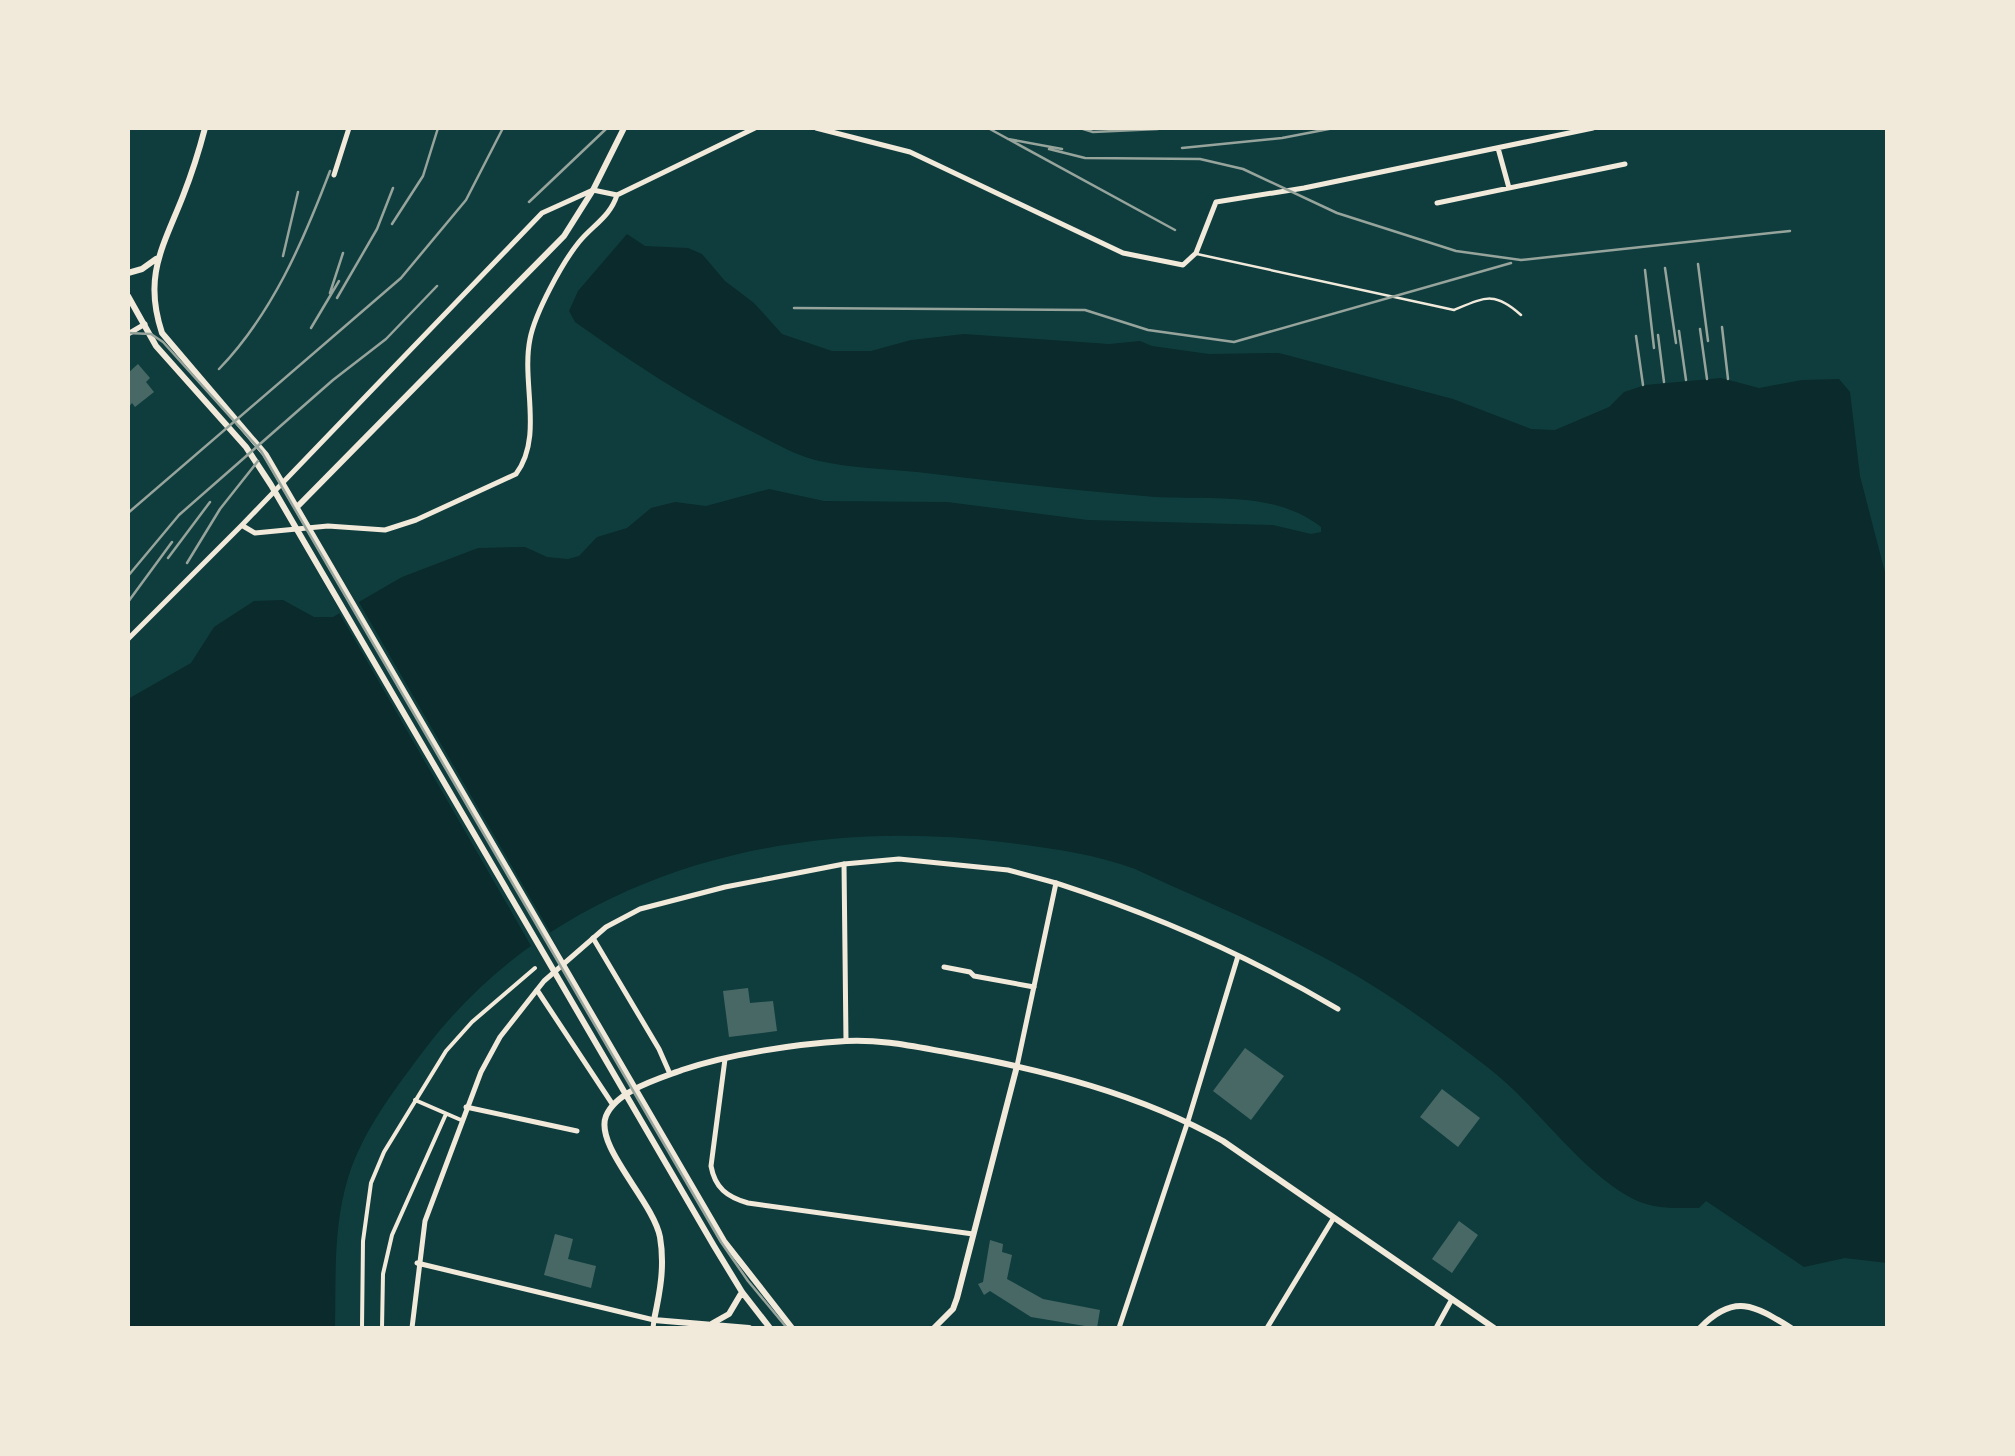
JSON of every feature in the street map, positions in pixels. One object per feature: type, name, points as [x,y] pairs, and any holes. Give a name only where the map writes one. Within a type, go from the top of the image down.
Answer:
[{"type":"main road","points":[[205,128],[195,166],[156,259],[154,308],[161,331],[255,438],[724,1240],[792,1328]]},
{"type":"main road","points":[[298,506],[564,236],[593,190],[624,128]]},
{"type":"main road","points":[[128,273],[156,259]]},
{"type":"main road","points":[[128,296],[167,358],[246,447],[272,487],[742,1292],[774,1328]]},
{"type":"main road","points":[[145,324],[161,331]]},
{"type":"main road","points":[[749,1328],[711,1323],[654,1324],[662,1279],[660,1236],[652,1213],[614,1157],[605,1138],[604,1124],[613,1105],[670,1074],[725,1059],[846,1041],[888,1042],[1017,1066],[1105,1091],[1188,1121],[1223,1141],[1494,1328]]},
{"type":"main road","points":[[934,1328],[953,1308],[1017,1066]]},
{"type":"main road","points":[[711,1323],[729,1314],[742,1292]]},
{"type":"main road","points":[[1700,1328],[1732,1304],[1756,1308],[1791,1328]]},
{"type":"street","points":[[334,175],[349,128]]},
{"type":"street","points":[[128,639],[542,213],[593,190],[618,195],[755,128]]},
{"type":"street","points":[[816,128],[924,157],[1122,253],[1183,265],[1196,253],[1216,202],[1304,188],[1592,128]]},
{"type":"street","points":[[1498,148],[1509,188]]},
{"type":"street","points":[[1437,203],[1625,164]]},
{"type":"street","points":[[242,526],[255,533],[328,526],[385,530],[516,474],[525,462],[530,443],[528,363],[530,338],[538,315],[578,244],[612,210],[618,195]]},
{"type":"street","points":[[128,334],[145,324]]},
{"type":"street","points":[[412,1328],[424,1221],[466,1107],[500,1038],[544,980],[593,938],[640,909],[725,887],[844,864],[899,859],[1008,870],[1142,911],[1274,971],[1338,1009]]},
{"type":"street","points":[[844,864],[846,1041]]},
{"type":"street","points":[[1017,1066],[1056,884]]},
{"type":"street","points":[[593,938],[659,1048],[670,1074]]},
{"type":"street","points":[[1120,1328],[1238,956]]},
{"type":"street","points":[[944,967],[1034,987]]},
{"type":"street","points":[[362,1328],[363,1242],[370,1182],[384,1152],[446,1050],[472,1022],[536,968]]},
{"type":"street","points":[[537,990],[613,1105]]},
{"type":"street","points":[[725,1059],[711,1166],[722,1192],[748,1203],[972,1234]]},
{"type":"street","points":[[415,1100],[461,1120]]},
{"type":"street","points":[[466,1107],[577,1131]]},
{"type":"street","points":[[382,1328],[384,1274],[392,1235],[446,1114]]},
{"type":"street","points":[[1267,1328],[1333,1219]]},
{"type":"street","points":[[418,1264],[654,1324]]},
{"type":"street","points":[[1436,1328],[1452,1299]]},
{"type":"lane","points":[[1196,253],[1454,310],[1482,298],[1503,299],[1522,316]]},
{"type":"water","points":[[627,234],[645,246],[688,248],[702,254],[782,334],[832,351],[871,351],[911,340],[964,334],[1109,344],[1140,341],[1209,354],[1279,353],[1453,399],[1531,429],[1555,430],[1609,407],[1624,392],[1645,385],[1721,378],[1759,388],[1802,380],[1839,379],[1850,392],[1860,476],[1888,584],[1887,1263],[1845,1258],[1804,1267],[1706,1201],[1699,1208],[1680,1208],[1635,1200],[1588,1166],[1486,1066],[1385,993],[1298,944],[1135,869],[1086,855],[1002,842],[922,836],[841,838],[762,849],[684,869],[611,899],[542,938],[480,988],[402,1079],[354,1160],[338,1234],[335,1328],[128,1328],[128,699],[191,663],[214,627],[254,601],[283,600],[314,617],[333,617],[402,577],[478,548],[525,547],[547,557],[568,559],[579,556],[597,537],[627,528],[651,508],[675,502],[706,506],[769,489],[824,501],[947,502],[1088,520],[1273,525],[1311,534],[1321,532],[1321,527],[1301,515],[1259,502],[1116,494],[855,467],[819,461],[792,451],[682,393],[575,322],[569,311],[578,291]]},
{"type":"pier","points":[[357,599],[553,937],[534,951],[337,609]]},
{"type":"building","points":[[138,364],[150,378],[146,382],[154,392],[128,408],[128,373]]},
{"type":"building","points":[[748,988],[750,1003],[773,1001],[777,1031],[729,1037],[723,991]]},
{"type":"building","points":[[1245,1048],[1284,1076],[1251,1120],[1213,1091]]},
{"type":"building","points":[[1442,1089],[1480,1118],[1458,1147],[1420,1117]]},
{"type":"building","points":[[1459,1221],[1478,1235],[1452,1273],[1432,1259]]},
{"type":"building","points":[[555,1234],[573,1239],[568,1259],[596,1266],[591,1288],[544,1275]]},
{"type":"building","points":[[990,1240],[1003,1244],[1002,1252],[1012,1255],[1007,1279],[1043,1299],[1100,1310],[1097,1328],[1031,1317],[990,1291],[984,1295],[978,1284],[983,1282]]},
{"type":"tram line","points":[[128,333],[151,334],[163,342],[261,451],[721,1242],[787,1328]]},
{"type":"railway","points":[[392,224],[423,176],[438,128]]},
{"type":"railway","points":[[128,513],[401,278],[466,200],[503,128]]},
{"type":"railway","points":[[529,202],[607,128]]},
{"type":"railway","points":[[988,128],[1175,230]]},
{"type":"railway","points":[[1080,128],[1093,132],[1158,129]]},
{"type":"railway","points":[[1182,148],[1282,138],[1334,128]]},
{"type":"railway","points":[[1008,139],[1062,149]]},
{"type":"railway","points":[[1049,149],[1085,158],[1200,159],[1243,169],[1337,213],[1456,251],[1521,260],[1790,231]]},
{"type":"railway","points":[[219,369],[270,301],[297,250],[330,171]]},
{"type":"railway","points":[[337,298],[377,229],[393,188]]},
{"type":"railway","points":[[283,256],[298,192]]},
{"type":"railway","points":[[330,293],[343,253]]},
{"type":"railway","points":[[794,308],[1085,310],[1148,330],[1234,342],[1511,263]]},
{"type":"railway","points":[[1698,264],[1708,341]]},
{"type":"railway","points":[[1665,268],[1676,343]]},
{"type":"railway","points":[[1645,270],[1654,348]]},
{"type":"railway","points":[[311,328],[339,281]]},
{"type":"railway","points":[[128,576],[179,515],[333,380],[386,339],[437,286]]},
{"type":"railway","points":[[1722,327],[1728,379]]},
{"type":"railway","points":[[1700,329],[1707,379]]},
{"type":"railway","points":[[1679,331],[1686,380]]},
{"type":"railway","points":[[1658,335],[1664,382]]},
{"type":"railway","points":[[1636,336],[1643,385]]},
{"type":"railway","points":[[187,563],[220,509],[258,461]]},
{"type":"railway","points":[[168,558],[210,502]]},
{"type":"railway","points":[[128,602],[172,542]]}]
